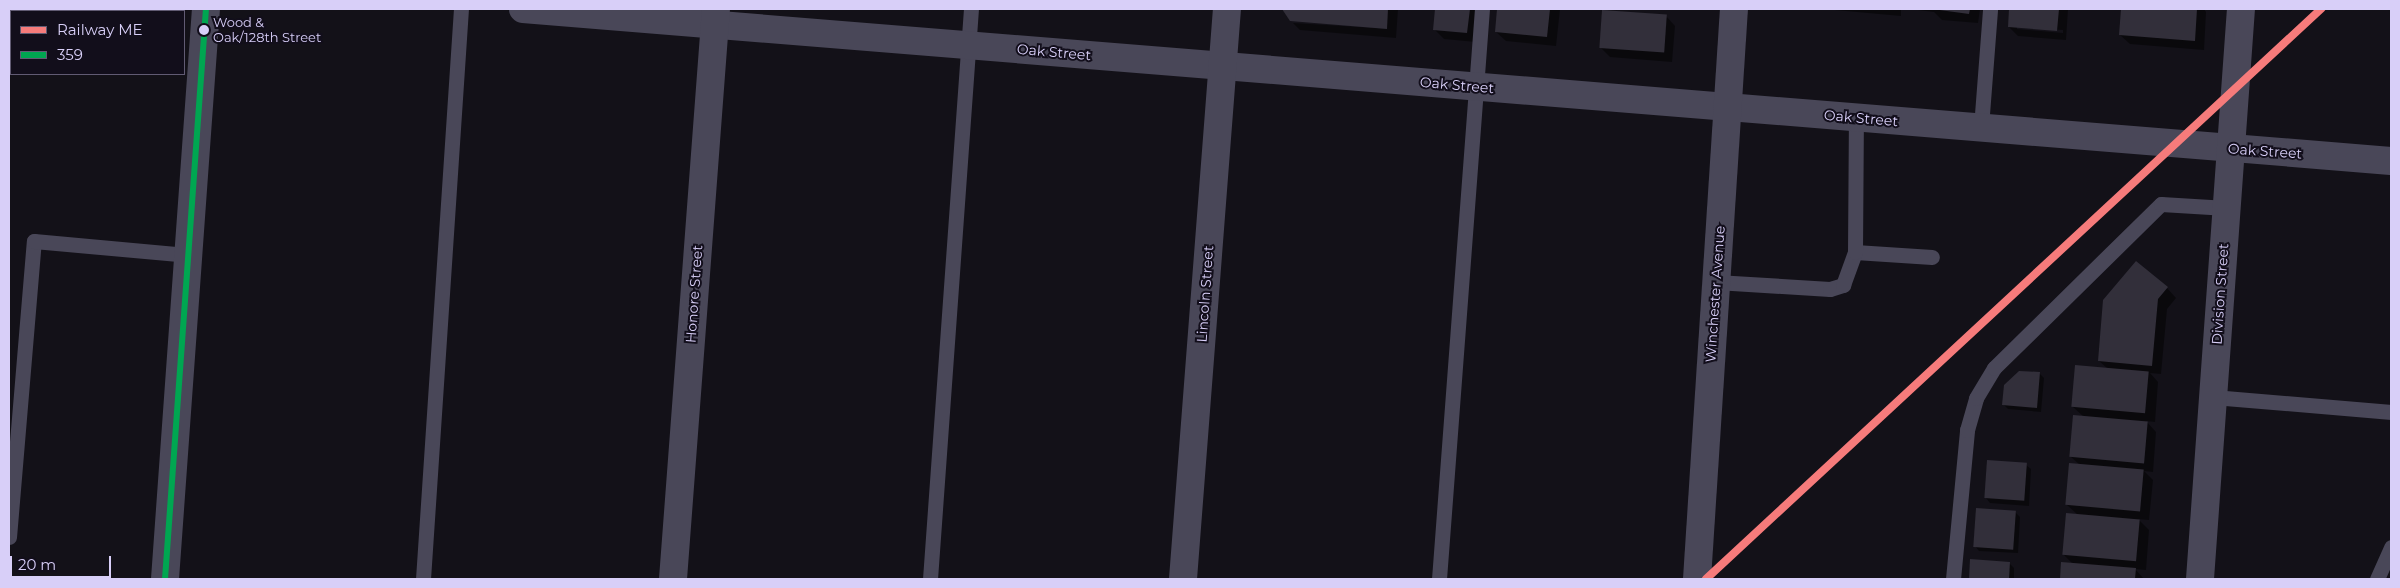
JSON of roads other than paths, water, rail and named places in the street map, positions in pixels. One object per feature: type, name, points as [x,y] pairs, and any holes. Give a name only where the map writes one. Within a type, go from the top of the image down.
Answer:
[{"type":"street","points":[[165,579],[206,9]]},
{"type":"street","name":"Oak Street","points":[[523,9],[715,16],[969,45],[2391,161]]},
{"type":"street","name":"Lincoln Street","points":[[1183,579],[1227,9]]},
{"type":"street","name":"Winchester Avenue","points":[[1697,579],[1734,9]]},
{"type":"street","name":"Division Street","points":[[2200,579],[2242,9]]},
{"type":"street","name":"Honore Street","points":[[673,579],[715,16]]},
{"type":"lane","points":[[423,579],[461,9]]},
{"type":"lane","points":[[930,579],[971,9]]},
{"type":"lane","points":[[1439,579],[1482,9]]},
{"type":"lane","points":[[1981,128],[1990,9]]},
{"type":"lane","points":[[1716,282],[1830,289],[1843,285],[1855,252],[1856,117]]},
{"type":"lane","points":[[1953,579],[1967,430],[1976,398],[1994,368],[2161,204],[2226,208]]},
{"type":"lane","points":[[9,537],[34,241],[189,255]]},
{"type":"lane","points":[[1855,252],[1932,258]]},
{"type":"lane","points":[[2213,397],[2391,412]]},
{"type":"lane","points":[[2377,579],[2391,547]]},
{"type":"rail line","name":"ME","points":[[1706,579],[2321,9]]},
{"type":"place","name":"Wood & Oak/128th Street","points":[[204,30]]}]
